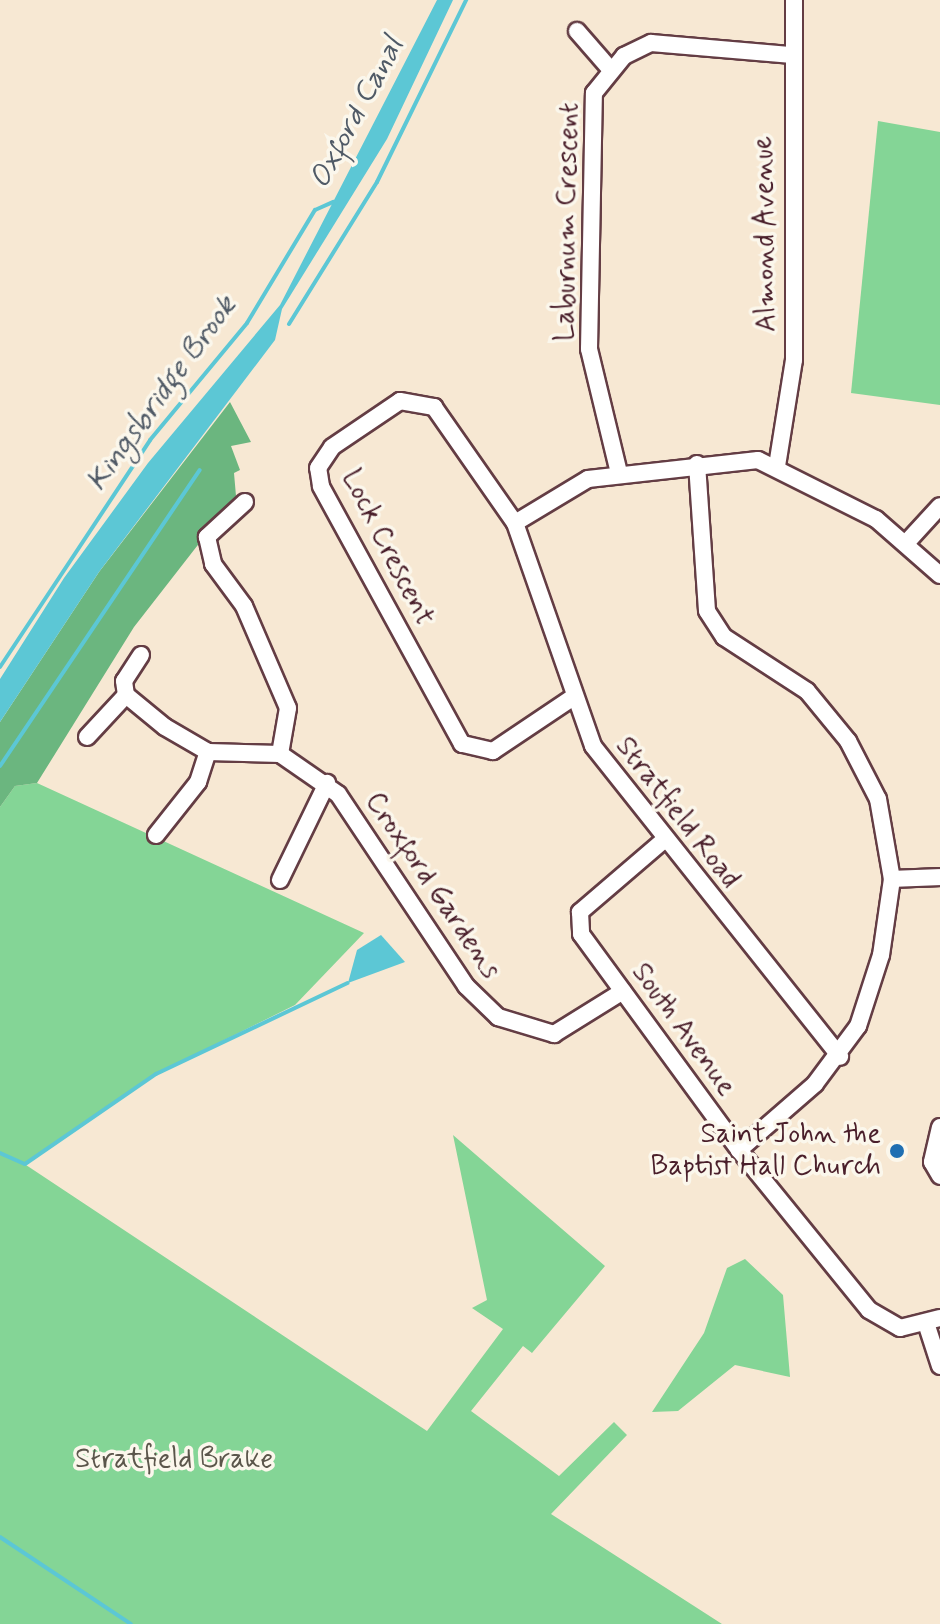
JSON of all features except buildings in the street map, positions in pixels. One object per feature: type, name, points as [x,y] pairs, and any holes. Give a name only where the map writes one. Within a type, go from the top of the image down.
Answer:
[{"type":"street","name":"Almond Avenue","points":[[777,466],[794,360],[794,0]]},
{"type":"street","name":"Laburnum Crescent","points":[[577,31],[610,69]]},
{"type":"street","name":"Laburnum Crescent","points":[[619,473],[589,349],[591,114],[610,69],[651,43],[792,55]]},
{"type":"street","name":"Lock Crescent","points":[[515,523],[424,400],[394,404],[332,447],[318,468],[321,486],[462,744],[493,751],[575,696]]},
{"type":"street","points":[[515,523],[576,484],[619,473],[740,458],[777,466],[908,541],[940,575]]},
{"type":"street","points":[[697,464],[707,611],[724,637],[807,691],[848,741],[878,799],[892,879],[870,995],[840,1057],[739,1150]]},
{"type":"street","points":[[141,655],[124,681],[126,695],[208,752],[280,754],[288,708],[244,606],[213,564],[207,537],[245,502]]},
{"type":"street","points":[[908,541],[940,506]]},
{"type":"street","name":"Stratfield Road","points":[[515,523],[593,746],[664,840],[840,1057]]},
{"type":"street","points":[[87,737],[102,712],[126,695]]},
{"type":"street","points":[[156,835],[198,782],[208,752]]},
{"type":"street","name":"Croxford Gardens","points":[[280,754],[327,783],[400,879],[466,986],[498,1017],[554,1034],[623,991]]},
{"type":"street","name":"Croxford Gardens","points":[[280,880],[327,783]]},
{"type":"street","name":"South Avenue","points":[[664,840],[577,919],[623,991],[739,1150],[869,1310],[900,1328],[933,1322]]},
{"type":"street","points":[[892,879],[940,877]]},
{"type":"street","points":[[940,1127],[932,1162],[940,1176]]},
{"type":"street","points":[[933,1322],[940,1366]]},
{"type":"green space","points":[[878,121],[940,132],[940,405],[851,393]]},
{"type":"green space","points":[[230,402],[251,442],[231,446],[240,470],[234,473],[236,496],[134,627],[37,783],[15,786],[0,807],[0,722],[99,572]]},
{"type":"green space","name":"Stratfield Brake","points":[[37,783],[364,933],[295,1005],[156,1074],[26,1165],[427,1431],[503,1329],[472,1308],[487,1300],[453,1135],[605,1266],[532,1353],[523,1346],[471,1411],[559,1476],[614,1422],[627,1435],[551,1514],[722,1624],[0,1624],[0,807],[15,786]]},
{"type":"green space","points":[[745,1259],[783,1295],[790,1377],[735,1365],[678,1411],[652,1412],[704,1333],[727,1268]]},
{"type":"water","points":[[437,0],[453,0],[387,139],[282,309],[275,340],[99,572],[0,722],[0,679],[64,578],[148,463],[280,305]]},
{"type":"water","points":[[381,935],[405,962],[348,983],[357,950]]},
{"type":"waterway","points":[[289,324],[377,182],[466,0]]},
{"type":"waterway","name":"Kingsbridge Brook","points":[[0,667],[150,440],[247,323],[315,210],[333,202]]},
{"type":"waterway","points":[[0,766],[200,470]]},
{"type":"waterway","points":[[0,1153],[25,1164],[156,1074],[348,983]]},
{"type":"waterway","points":[[0,1537],[131,1624]]},
{"type":"place","name":"Saint John the Baptist Hall Church","points":[[897,1151]]},
{"type":"water label","name":"Oxford Canal","points":[[357,113]]}]
